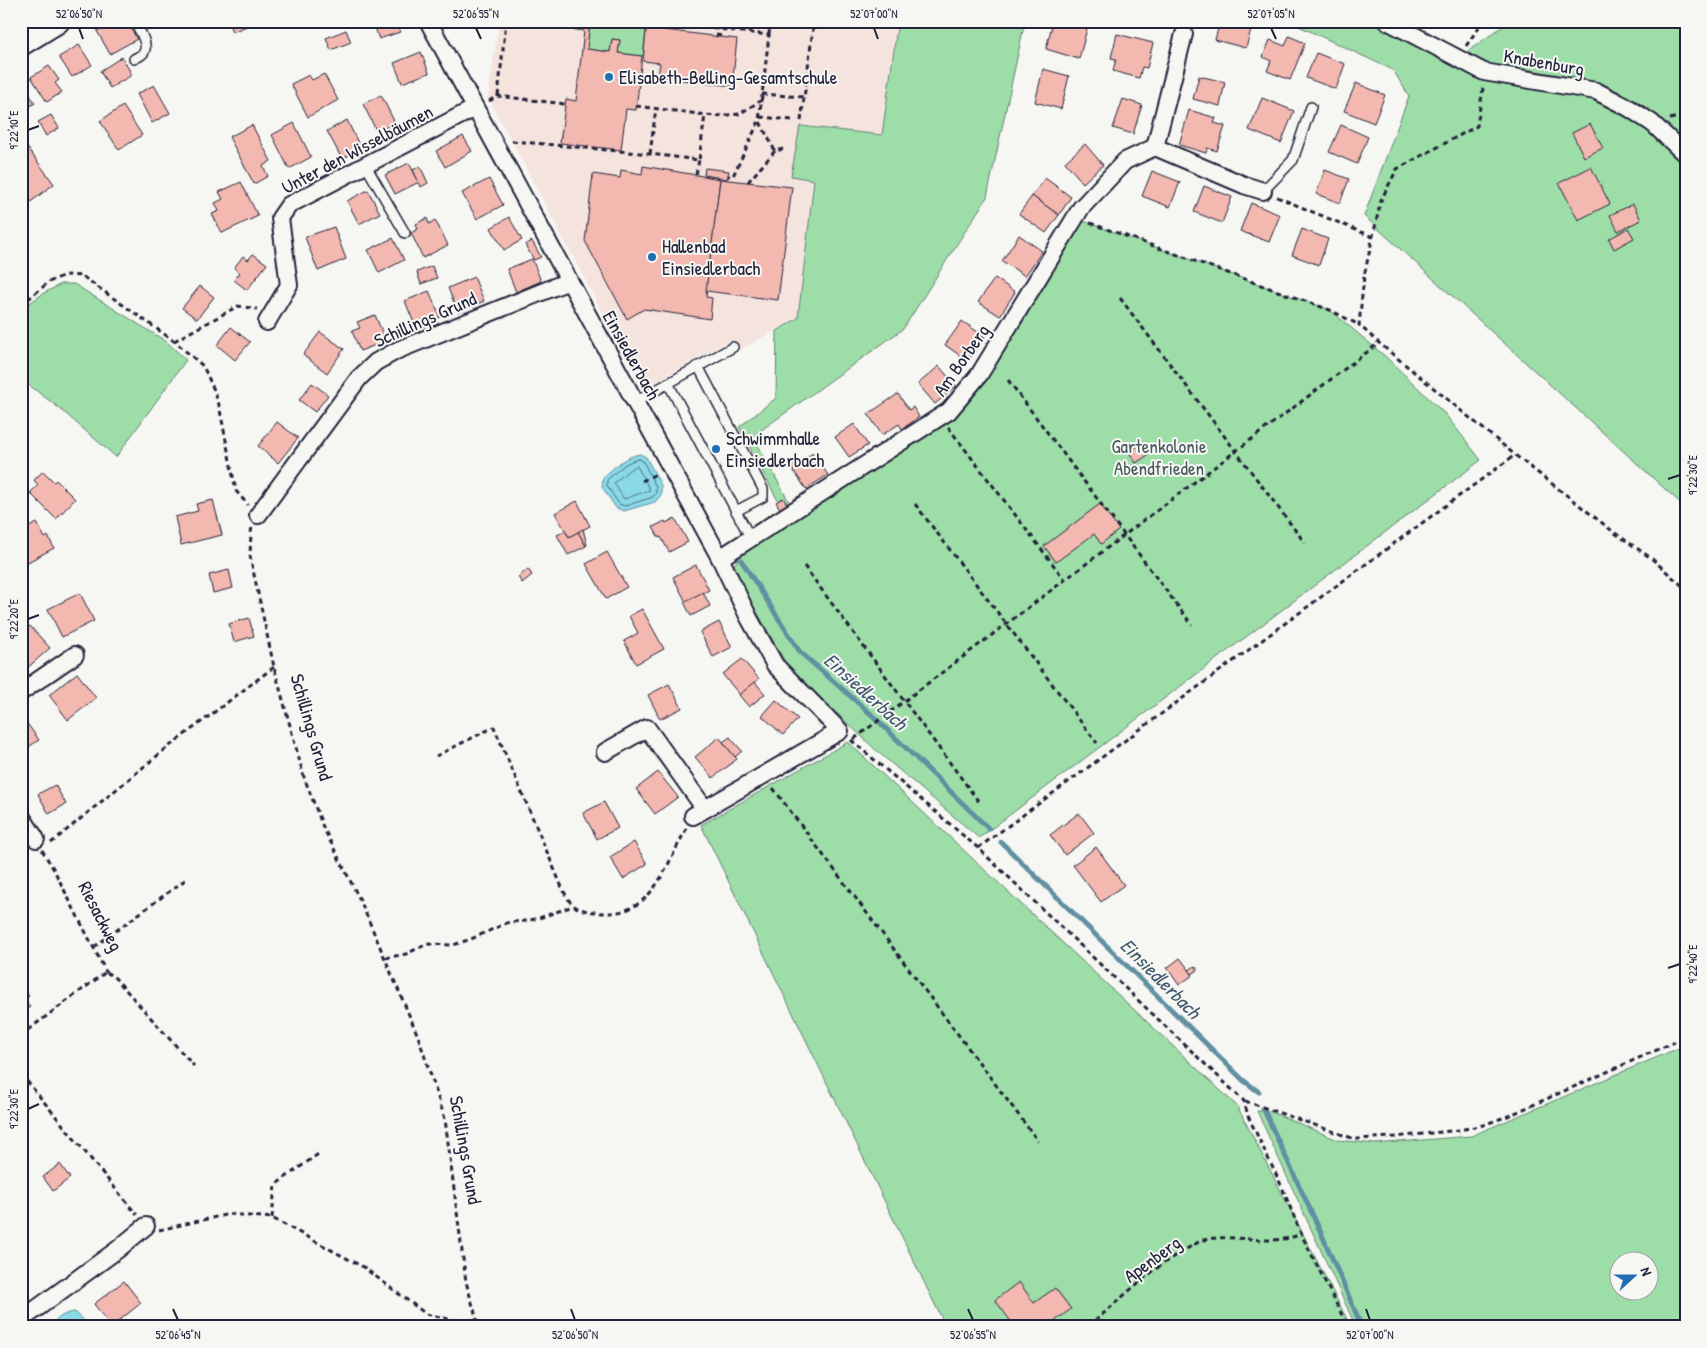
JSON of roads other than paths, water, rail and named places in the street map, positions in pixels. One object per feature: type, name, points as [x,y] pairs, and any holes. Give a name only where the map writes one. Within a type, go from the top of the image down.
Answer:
[{"type":"main road","points":[[21,43],[57,21]]},
{"type":"street","name":"Einsiedlerbach","points":[[428,21],[720,558],[748,618],[775,665],[846,736],[764,775],[699,813],[646,728],[605,752]]},
{"type":"street","name":"Knabenburg","points":[[1387,21],[1484,72],[1596,91],[1629,108],[1652,124],[1686,155]]},
{"type":"street","points":[[1184,34],[1155,148],[1263,191]]},
{"type":"street","name":"Unter den Wisselbäumen","points":[[270,316],[289,285],[280,218],[289,205],[475,108]]},
{"type":"street","name":"Am Borberg","points":[[720,558],[949,412],[979,375],[1081,208],[1125,161],[1155,148]]},
{"type":"street","name":"Schillings Grund","points":[[258,515],[359,378],[376,362],[398,350],[569,281]]},
{"type":"street","points":[[21,692],[75,655]]},
{"type":"street","points":[[21,816],[39,845]]},
{"type":"street","points":[[21,1320],[117,1250],[146,1226]]},
{"type":"lane","points":[[134,21],[142,36],[145,49],[144,54],[134,59]]},
{"type":"lane","points":[[1263,191],[1293,160],[1311,107]]},
{"type":"lane","points":[[366,166],[405,233]]},
{"type":"lane","points":[[635,402],[733,347]]},
{"type":"lane","points":[[698,366],[763,489],[763,497],[736,511]]},
{"type":"lane","points":[[668,384],[751,538]]},
{"type":"water","points":[[640,454],[646,457],[661,485],[661,495],[655,502],[624,511],[616,508],[602,487],[603,477],[625,460]]},
{"type":"water","points":[[75,1312],[91,1327],[52,1327],[61,1316]]},
{"type":"waterway","name":"Einsiedlerbach","points":[[741,560],[800,652],[872,715],[989,829]]},
{"type":"waterway","name":"Einsiedlerbach","points":[[1001,842],[1243,1080],[1259,1092]]},
{"type":"waterway","name":"Einsiedlerbach","points":[[1263,1108],[1362,1327]]},
{"type":"place","name":"Elisabeth-Belling-Gesamtschule","points":[[609,77]]},
{"type":"place","name":"Hallenbad Einsiedlerbach","points":[[652,257]]},
{"type":"place","name":"Schwimmhalle Einsiedlerbach","points":[[716,449]]},
{"type":"park label","name":"Gartenkolonie Abendfrieden","points":[[1159,457]]}]
